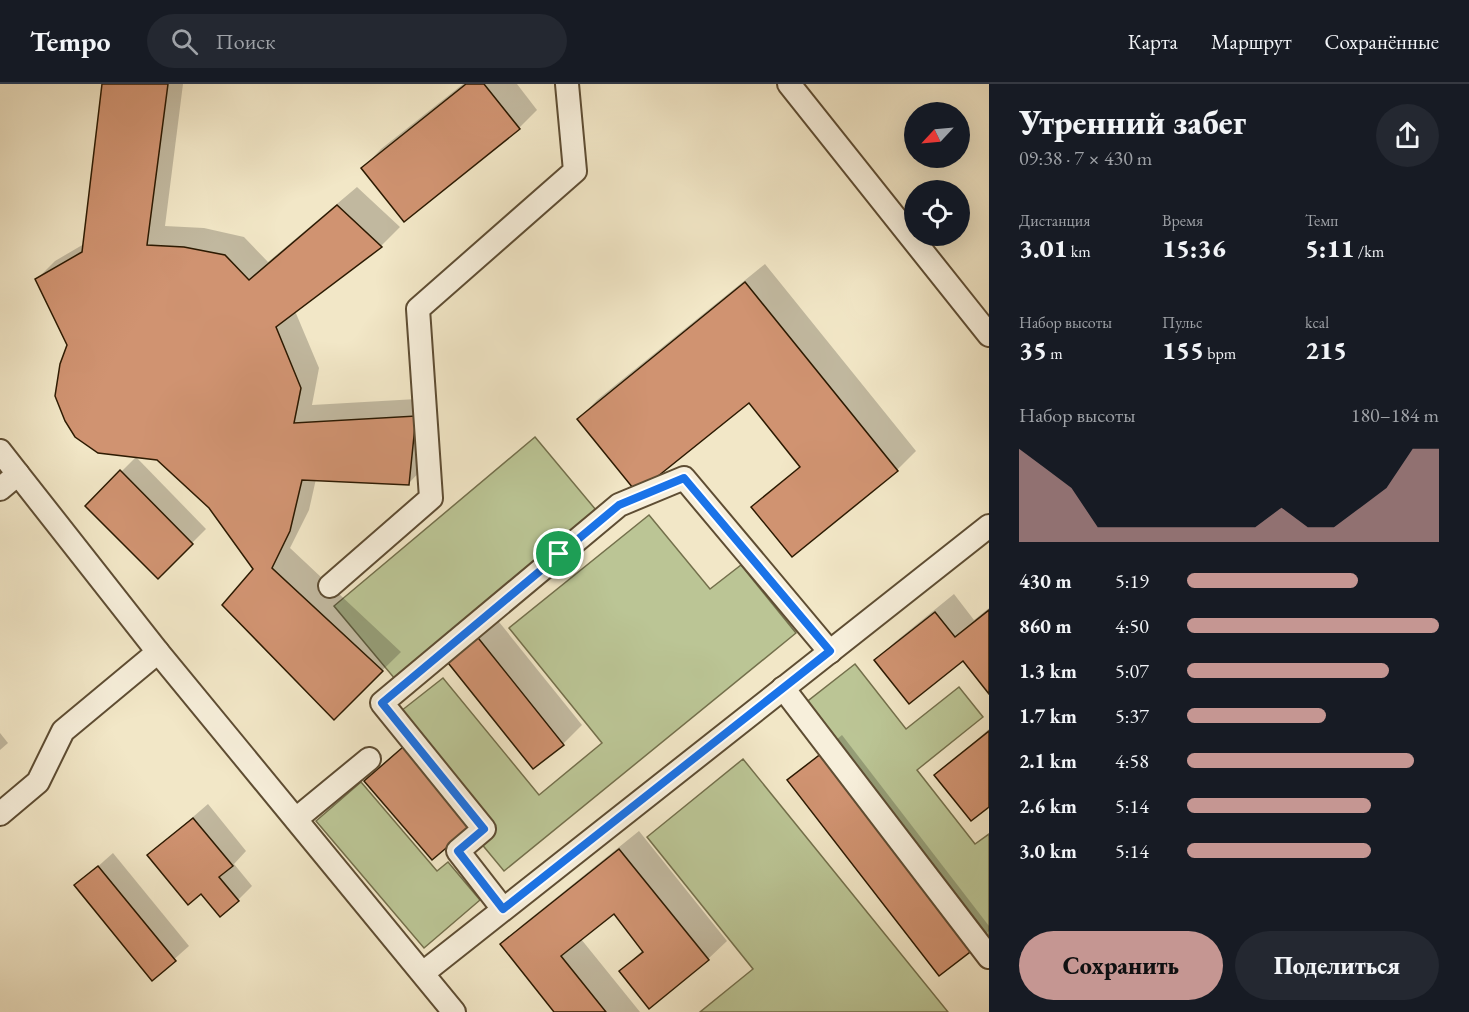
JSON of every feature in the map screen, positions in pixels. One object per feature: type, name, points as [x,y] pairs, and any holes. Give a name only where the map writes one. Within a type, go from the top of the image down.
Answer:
[{"type":"lane","points":[[330,586],[431,498],[418,309],[575,171],[567,84]]},
{"type":"lane","points":[[789,84],[989,335]]},
{"type":"lane","points":[[0,451],[158,652],[454,1012]]},
{"type":"lane","points":[[0,489],[18,474]]},
{"type":"lane","points":[[503,909],[458,851],[484,829],[382,703],[619,505],[684,478],[830,651]]},
{"type":"lane","points":[[423,973],[989,526]]},
{"type":"lane","points":[[0,814],[38,782],[63,731],[158,652]]},
{"type":"lane","points":[[783,688],[989,957]]},
{"type":"lane","points":[[296,819],[369,759]]},
{"type":"green space","points":[[535,437],[596,510],[395,679],[334,606]]},
{"type":"green space","points":[[649,515],[710,589],[741,565],[796,633],[504,871],[480,842],[496,828],[401,711],[443,678],[539,795],[602,743],[509,628]]},
{"type":"green space","points":[[855,664],[906,729],[959,687],[983,717],[917,770],[975,844],[989,834],[989,939],[804,704]]},
{"type":"green space","points":[[743,759],[948,1012],[700,1012],[753,969],[647,837]]},
{"type":"green space","points":[[361,782],[437,871],[448,862],[480,900],[424,948],[316,821]]},
{"type":"building","points":[[102,84],[168,84],[147,245],[184,247],[225,255],[249,280],[337,205],[382,247],[276,327],[301,388],[294,423],[416,416],[409,485],[302,480],[290,531],[272,568],[383,671],[334,720],[222,605],[253,569],[209,508],[157,460],[98,453],[75,437],[65,421],[55,396],[60,364],[67,345],[35,279],[82,252]]},
{"type":"building","points":[[466,84],[484,84],[520,129],[404,222],[361,168]]},
{"type":"building","points":[[745,282],[898,471],[792,557],[751,507],[800,467],[749,403],[637,493],[577,419]]},
{"type":"building","points":[[120,470],[193,544],[158,579],[85,506]]},
{"type":"building","points":[[989,610],[989,694],[963,661],[909,704],[874,660],[935,612],[955,637]]},
{"type":"building","points":[[475,634],[564,745],[533,769],[445,659]]},
{"type":"building","points":[[989,731],[989,807],[971,821],[934,775]]},
{"type":"building","points":[[403,747],[471,827],[432,860],[364,781]]},
{"type":"building","points":[[822,753],[974,949],[939,976],[787,780]]},
{"type":"building","points":[[193,818],[233,866],[219,877],[239,901],[220,917],[201,894],[188,905],[147,855]]},
{"type":"building","points":[[619,849],[709,960],[649,1009],[619,971],[643,952],[614,914],[561,956],[606,1012],[554,1012],[500,944]]},
{"type":"building","points":[[98,866],[176,961],[152,981],[74,885]]},
{"type":"route","points":[[684,478],[830,651],[503,909],[458,851],[484,829],[382,703],[559,554],[619,505],[684,478]]}]
